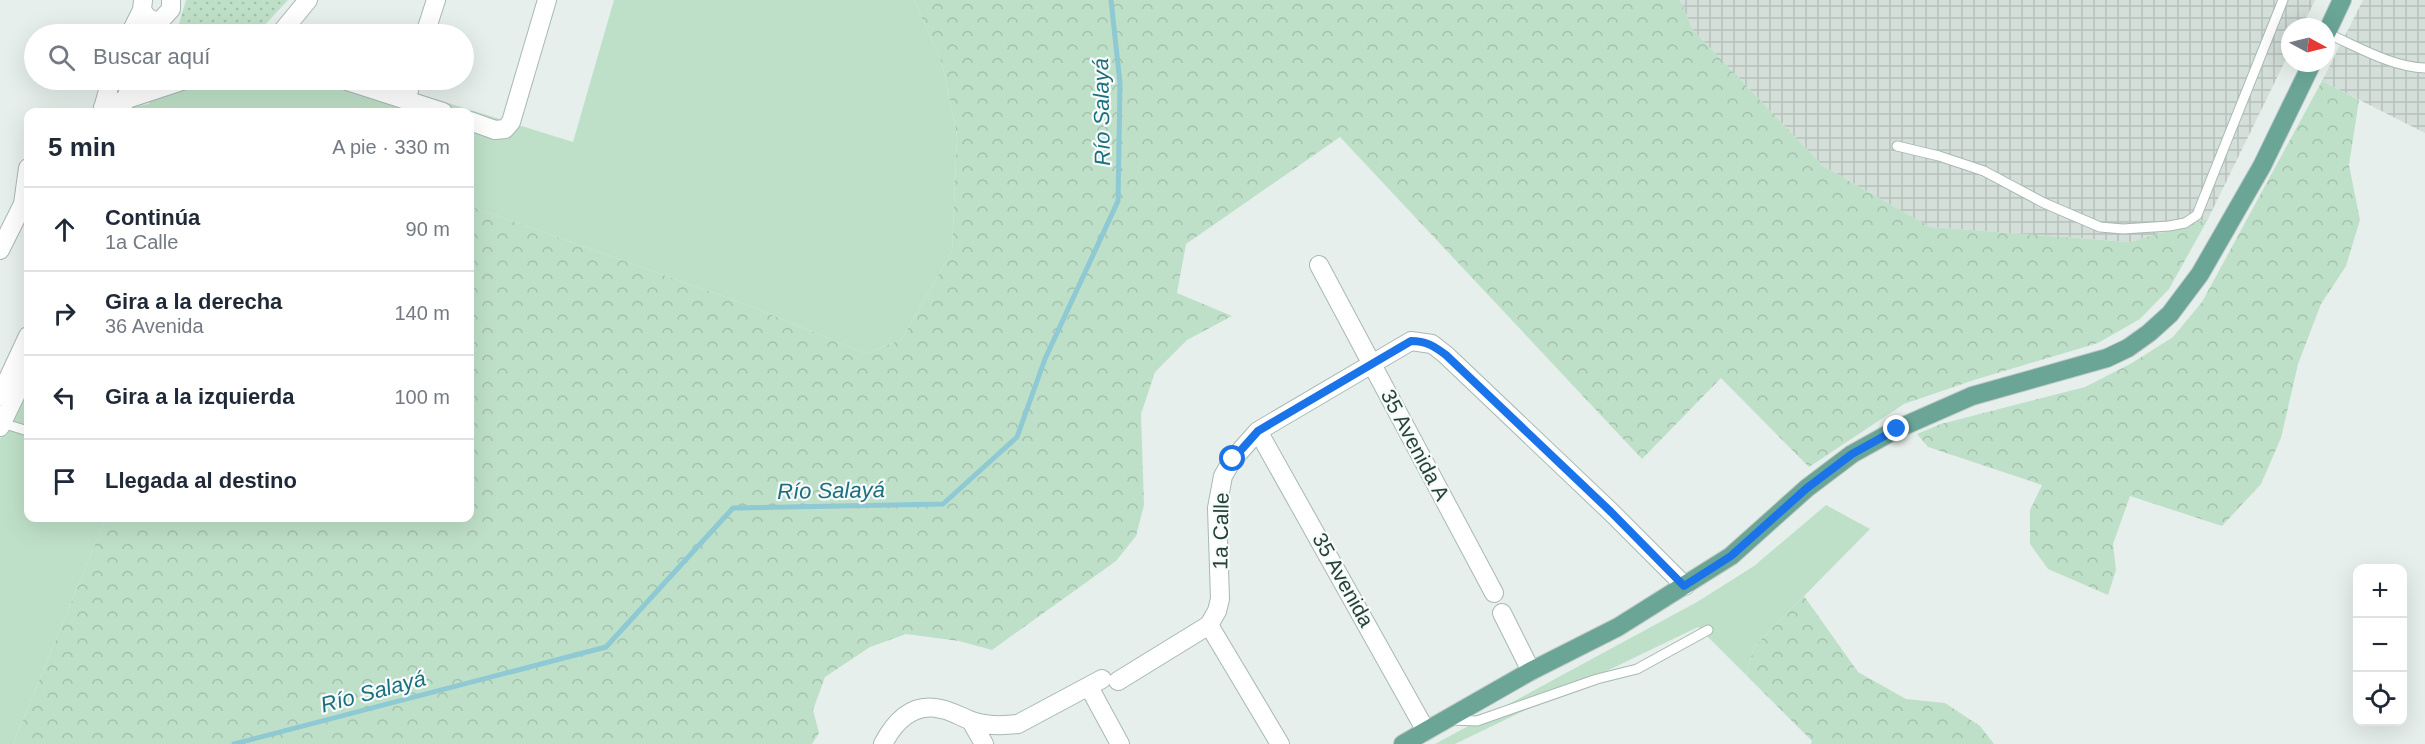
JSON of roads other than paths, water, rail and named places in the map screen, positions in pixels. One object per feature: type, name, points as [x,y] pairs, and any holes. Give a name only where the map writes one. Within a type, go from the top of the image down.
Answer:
[{"type":"main road","points":[[2334,18],[2342,0]]},
{"type":"main road","points":[[1403,744],[1531,670],[1618,627],[1684,586],[1731,556],[1807,488],[1852,454],[1897,429],[1972,396],[2107,358],[2128,348],[2149,333],[2170,314],[2200,274],[2262,166],[2308,72]]},
{"type":"street","points":[[161,24],[169,14],[171,0]]},
{"type":"street","points":[[288,24],[308,0]]},
{"type":"street","points":[[428,24],[436,0]]},
{"type":"street","points":[[474,122],[495,130],[505,129],[511,122],[547,0]]},
{"type":"street","points":[[140,4],[155,24]]},
{"type":"street","points":[[133,24],[140,4]]},
{"type":"street","points":[[112,90],[112,108]]},
{"type":"street","points":[[112,108],[126,90]]},
{"type":"street","points":[[112,108],[159,90]]},
{"type":"street","points":[[375,90],[431,108]]},
{"type":"street","points":[[406,100],[409,90]]},
{"type":"street","points":[[0,250],[23,204],[24,197]]},
{"type":"street","name":"35 Avenida A","points":[[1319,265],[1494,593]]},
{"type":"street","name":"1a Calle","points":[[1209,625],[1220,598],[1217,508],[1223,477],[1233,459],[1258,431],[1411,341],[1432,344],[1446,355],[1611,512],[1684,586]]},
{"type":"street","points":[[0,396],[24,345]]},
{"type":"street","points":[[1,425],[24,377]]},
{"type":"street","name":"35 Avenida","points":[[1258,431],[1426,731]]},
{"type":"street","points":[[1502,612],[1531,670]]},
{"type":"street","points":[[883,744],[902,716],[921,708],[940,708],[971,721],[990,725],[1018,724],[1103,682],[1209,625],[1280,744]]},
{"type":"street","points":[[1103,682],[1120,744]]},
{"type":"street","points":[[971,721],[984,744]]},
{"type":"lane","points":[[1897,146],[1939,156],[1984,171],[2044,203],[2100,227],[2123,229],[2185,223],[2197,215],[2283,0]]},
{"type":"lane","points":[[2335,38],[2386,59],[2425,68]]},
{"type":"lane","points":[[1,425],[24,430]]},
{"type":"lane","points":[[1448,720],[1477,721],[1597,679],[1637,669],[1708,630]]},
{"type":"waterway","name":"Río Salayá","points":[[234,744],[606,647],[733,508],[943,504],[1017,437],[1045,359],[1118,201],[1120,83],[1111,0]]}]
